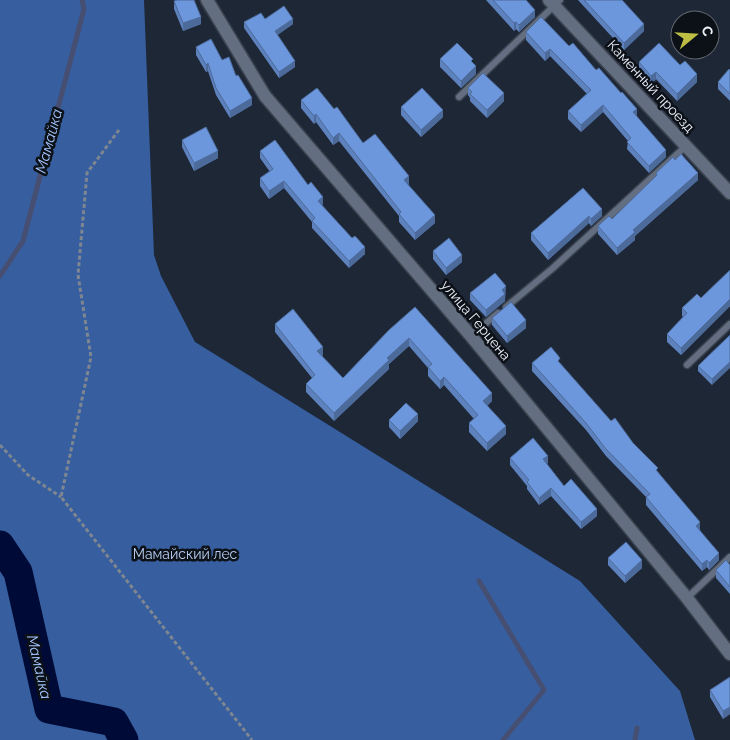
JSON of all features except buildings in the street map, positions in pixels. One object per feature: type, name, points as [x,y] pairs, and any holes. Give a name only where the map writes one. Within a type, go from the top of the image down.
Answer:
[{"type":"street","name":"улица Герцена","points":[[207,0],[264,96],[471,336],[687,598],[730,654]]},
{"type":"street","name":"Каменный проезд","points":[[555,2],[730,193]]},
{"type":"lane","points":[[460,97],[555,2]]},
{"type":"lane","points":[[471,336],[553,268],[686,146]]},
{"type":"lane","points":[[687,365],[730,324]]},
{"type":"lane","points":[[687,598],[730,557]]},
{"type":"path","points":[[62,497],[92,357],[78,275],[87,173],[119,130]]},
{"type":"path","points":[[0,445],[28,476],[62,497],[252,740]]},
{"type":"green space","name":"Мамайский лес","points":[[0,0],[144,0],[154,255],[161,276],[195,342],[580,581],[680,691],[695,740],[0,740]]},
{"type":"waterway","name":"Мамайка","points":[[0,276],[23,241],[84,9],[82,0]]},
{"type":"waterway","name":"Мамайка","points":[[0,545],[18,572],[49,709],[114,722],[124,740]]},
{"type":"waterway","points":[[479,581],[544,690],[503,740]]},
{"type":"waterway","points":[[635,740],[637,728]]}]
